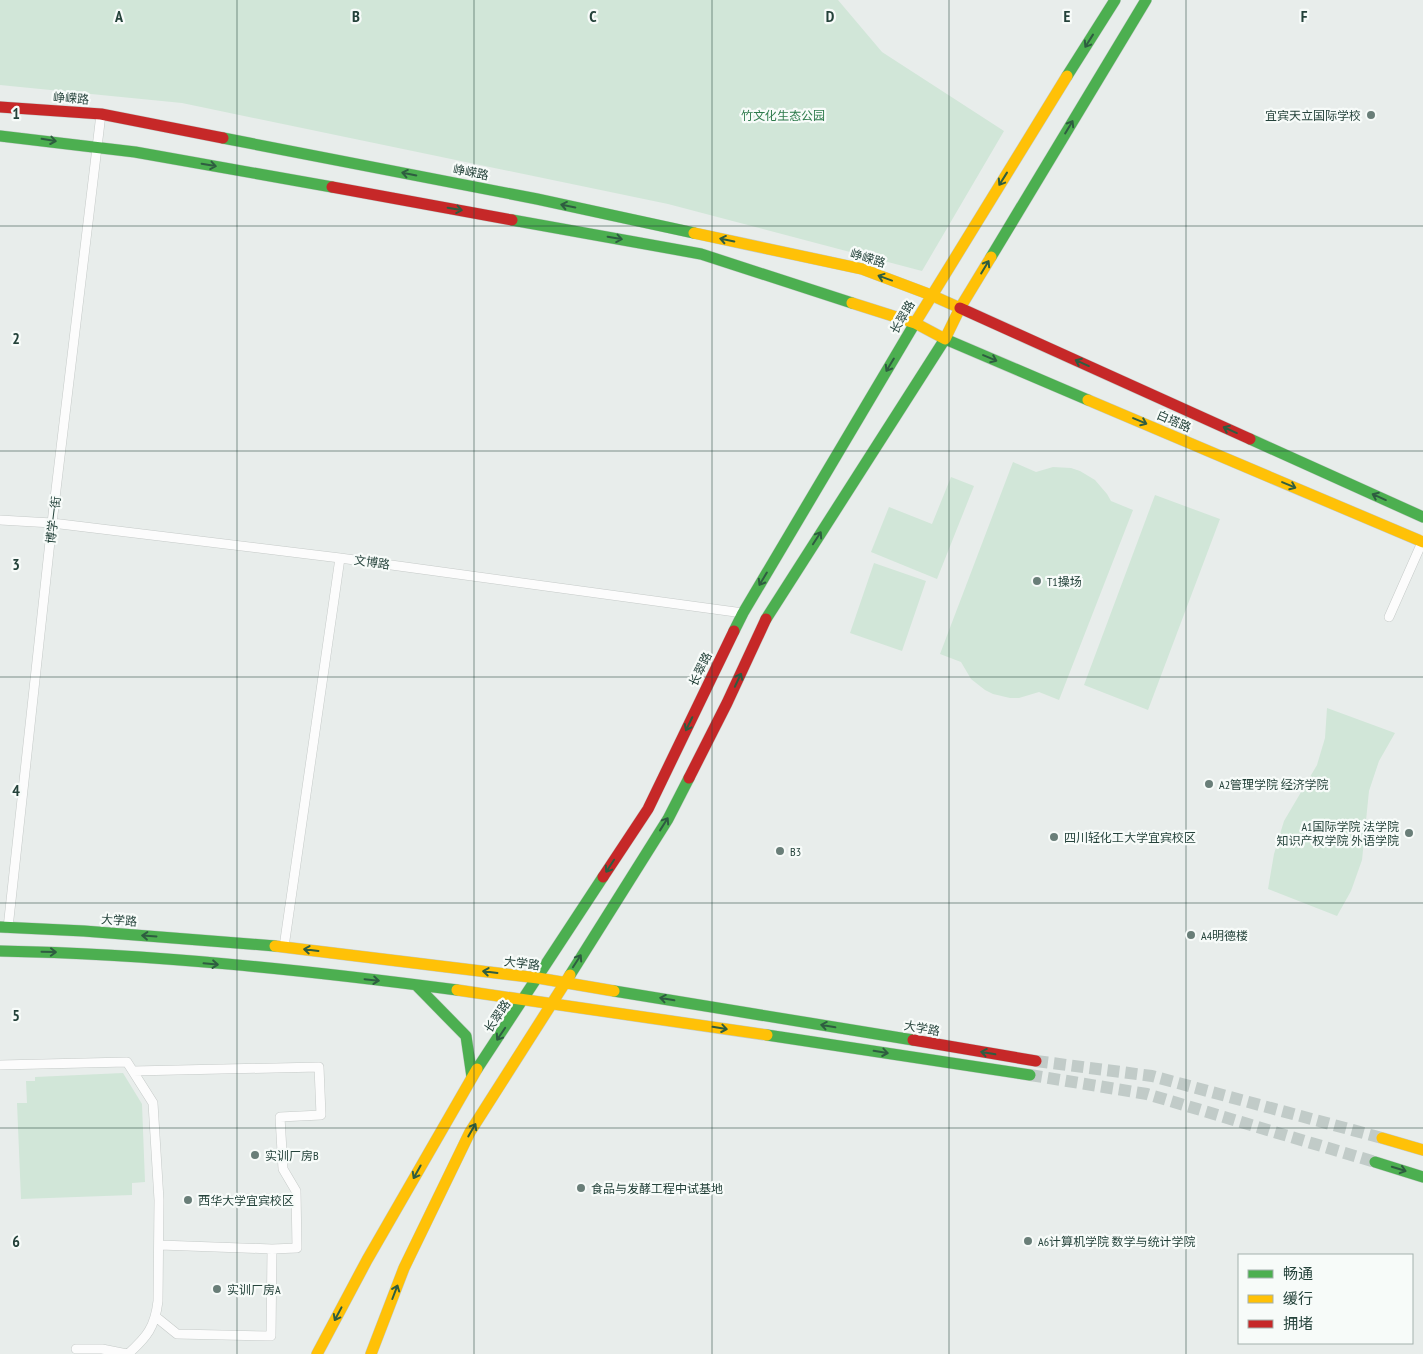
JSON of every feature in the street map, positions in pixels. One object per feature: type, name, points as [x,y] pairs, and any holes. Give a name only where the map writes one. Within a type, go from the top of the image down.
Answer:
[{"type":"main road","name":"长翠路","points":[[317,1354],[372,1251],[472,1078],[648,809],[742,613],[931,295],[1115,0]]},
{"type":"main road","points":[[371,1354],[404,1268],[470,1132],[668,819],[727,703],[766,618],[945,339],[960,308],[1146,0]]},
{"type":"main road","name":"峥嵘路","points":[[0,107],[101,114],[537,199],[862,269],[931,295]]},
{"type":"main road","points":[[0,136],[40,139],[135,152],[701,254],[915,323]]},
{"type":"main road","name":"白塔路","points":[[931,295],[1423,517]]},
{"type":"main road","name":"白塔路","points":[[915,323],[945,339],[1423,541]]},
{"type":"main road","name":"大学路","points":[[4,927],[84,931],[284,947],[538,978],[1036,1061]]},
{"type":"main road","points":[[0,951],[70,952],[278,969],[416,985],[524,999],[1030,1075]]},
{"type":"main road","points":[[416,985],[466,1036],[472,1078]]},
{"type":"main road","points":[[1382,1138],[1423,1150]]},
{"type":"main road","points":[[1375,1162],[1423,1176]]},
{"type":"street","name":"博学一街","points":[[4,927],[101,114]]},
{"type":"street","name":"文博路","points":[[0,520],[52,523],[340,558],[742,613]]},
{"type":"street","points":[[1390,617],[1423,541]]},
{"type":"street","points":[[284,947],[340,558]]},
{"type":"street","points":[[0,1065],[128,1062],[153,1103],[160,1246],[156,1317],[141,1342],[128,1354],[102,1348],[76,1349]]},
{"type":"street","points":[[133,1071],[319,1068],[321,1115],[280,1117],[283,1168],[296,1191],[297,1248],[160,1246]]},
{"type":"street","points":[[156,1317],[177,1334],[271,1336],[272,1249]]},
{"type":"green space","name":"竹文化生态公园","points":[[0,0],[838,0],[882,52],[1004,131],[922,271],[668,204],[182,103],[0,85]]},
{"type":"green space","points":[[1013,462],[1036,472],[1053,467],[1071,468],[1080,471],[1095,480],[1111,501],[1133,510],[1059,700],[1039,692],[1019,698],[993,694],[971,679],[961,662],[940,654]]},
{"type":"green space","points":[[951,477],[974,486],[937,579],[871,552],[889,507],[932,524]]},
{"type":"green space","points":[[1155,495],[1220,519],[1148,710],[1084,685]]},
{"type":"green space","points":[[874,563],[926,581],[902,651],[850,633]]},
{"type":"green space","points":[[1327,708],[1395,733],[1379,761],[1369,791],[1362,860],[1351,891],[1337,916],[1268,889],[1274,854],[1284,821],[1317,765],[1325,738]]},
{"type":"green space","points":[[123,1073],[142,1104],[145,1182],[132,1183],[132,1195],[21,1199],[17,1103],[27,1103],[26,1081],[35,1081],[35,1077]]},
{"type":"tunnel","points":[[1036,1061],[1152,1076],[1382,1138]]},
{"type":"tunnel","points":[[1030,1075],[1147,1094],[1375,1162]]},
{"type":"traffic: fast","points":[[1067,76],[1115,0]]},
{"type":"traffic: fast","points":[[991,257],[1146,0]]},
{"type":"traffic: fast","points":[[0,136],[135,152],[332,187]]},
{"type":"traffic: fast","points":[[223,138],[537,199],[694,233]]},
{"type":"traffic: fast","points":[[512,220],[701,254],[852,303]]},
{"type":"traffic: fast","points":[[734,631],[915,323]]},
{"type":"traffic: fast","points":[[766,619],[945,339],[1088,400]]},
{"type":"traffic: fast","points":[[1250,439],[1423,517]]},
{"type":"traffic: fast","points":[[570,975],[668,819],[689,778]]},
{"type":"traffic: fast","points":[[477,1069],[603,877]]},
{"type":"traffic: fast","points":[[0,927],[84,931],[275,946]]},
{"type":"traffic: fast","points":[[0,951],[172,959],[343,976],[457,990]]},
{"type":"traffic: fast","points":[[416,985],[466,1036],[472,1077]]},
{"type":"traffic: fast","points":[[614,991],[913,1040]]},
{"type":"traffic: fast","points":[[767,1035],[1030,1075]]},
{"type":"traffic: fast","points":[[1375,1162],[1423,1177]]},
{"type":"traffic: slow","points":[[915,323],[1067,76]]},
{"type":"traffic: slow","points":[[694,233],[862,269],[960,308]]},
{"type":"traffic: slow","points":[[852,303],[915,323],[945,339],[960,308],[991,257]]},
{"type":"traffic: slow","points":[[1088,400],[1423,542]]},
{"type":"traffic: slow","points":[[275,946],[538,978],[614,991]]},
{"type":"traffic: slow","points":[[371,1354],[404,1268],[470,1132],[570,975]]},
{"type":"traffic: slow","points":[[457,990],[767,1035]]},
{"type":"traffic: slow","points":[[317,1354],[367,1260],[477,1069]]},
{"type":"traffic: slow","points":[[1382,1138],[1423,1150]]},
{"type":"traffic: jam","points":[[0,107],[101,114],[223,138]]},
{"type":"traffic: jam","points":[[332,187],[512,220]]},
{"type":"traffic: jam","points":[[960,308],[1250,439]]},
{"type":"traffic: jam","points":[[689,778],[727,703],[766,619]]},
{"type":"traffic: jam","points":[[603,877],[648,809],[734,631]]},
{"type":"traffic: jam","points":[[913,1040],[1036,1061]]},
{"type":"place","name":"宜宾天立国际学校","points":[[1371,115]]},
{"type":"place","name":"T1操场","points":[[1037,581]]},
{"type":"place","name":"A2管理学院 经济学院","points":[[1209,784]]},
{"type":"place","name":"A1国际学院 法学院 知识产权学院 外语学院","points":[[1409,833]]},
{"type":"place","name":"四川轻化工大学宜宾校区","points":[[1054,837]]},
{"type":"place","name":"B3","points":[[780,851]]},
{"type":"place","name":"A4明德楼","points":[[1191,935]]},
{"type":"place","name":"实训厂房B","points":[[255,1155]]},
{"type":"place","name":"食品与发酵工程中试基地","points":[[581,1188]]},
{"type":"place","name":"西华大学宜宾校区","points":[[188,1200]]},
{"type":"place","name":"A6计算机学院 数学与统计学院","points":[[1028,1241]]},
{"type":"place","name":"实训厂房A","points":[[217,1289]]}]
